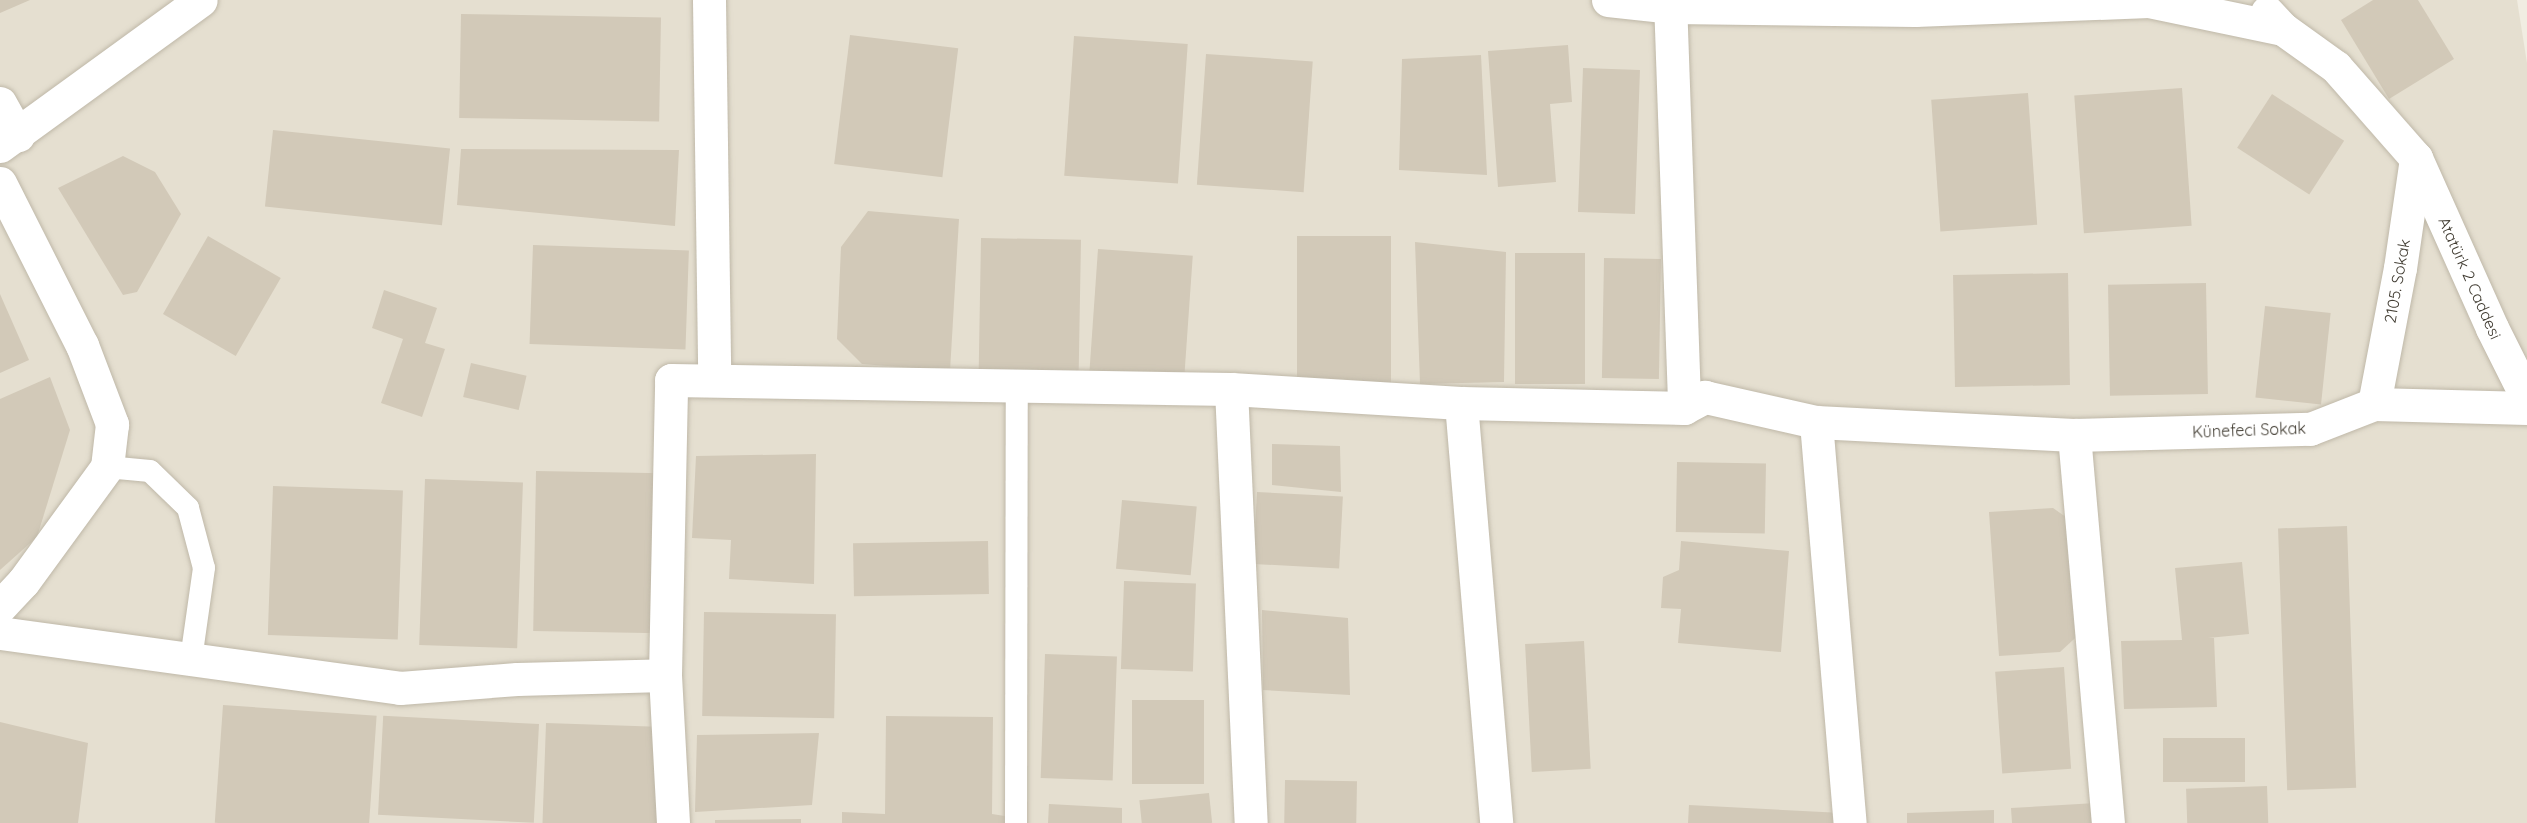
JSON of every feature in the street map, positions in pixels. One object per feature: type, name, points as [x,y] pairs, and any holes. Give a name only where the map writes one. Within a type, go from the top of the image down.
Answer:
[{"type":"street","points":[[0,103],[9,141],[201,0]]},
{"type":"street","points":[[709,0],[714,380]]},
{"type":"street","points":[[1608,0],[1670,4],[1915,5],[2149,1],[2283,29]]},
{"type":"street","points":[[2256,0],[2283,29]]},
{"type":"street","points":[[673,823],[665,675],[671,380],[1231,389],[1461,403],[1684,408],[1670,4]]},
{"type":"street","name":"Atatürk 2 Caddesi","points":[[2283,29],[2336,67],[2416,158],[2492,328],[2527,398]]},
{"type":"street","name":"2105. Sokak","points":[[2374,404],[2400,268],[2416,158]]},
{"type":"street","points":[[0,183],[82,345],[112,424],[107,467],[23,582],[0,607]]},
{"type":"street","points":[[1231,389],[1251,823]]},
{"type":"street","name":"Künefeci Sokak","points":[[1684,408],[1705,396],[1816,422],[2074,435],[2310,429],[2374,404],[2527,408]]},
{"type":"street","points":[[1461,403],[1496,823]]},
{"type":"street","points":[[1816,422],[1850,823]]},
{"type":"street","points":[[2074,435],[2108,823]]},
{"type":"street","points":[[0,633],[400,688],[517,679],[665,675]]},
{"type":"lane","points":[[1017,386],[1017,823]]},
{"type":"lane","points":[[107,467],[150,471],[188,508],[204,568],[191,659]]},
{"type":"shaded area","points":[[0,0],[2517,0],[2527,63],[2527,823],[0,823]]},
{"type":"building","points":[[0,0],[30,0],[0,13]]},
{"type":"building","points":[[2373,0],[2418,0],[2454,59],[2389,99],[2341,20]]},
{"type":"building","points":[[461,14],[661,17],[659,121],[459,118]]},
{"type":"building","points":[[850,35],[958,48],[942,177],[834,164]]},
{"type":"building","points":[[1074,36],[1188,44],[1178,184],[1064,176]]},
{"type":"building","points":[[1568,45],[1572,102],[1550,104],[1556,182],[1498,187],[1488,51]]},
{"type":"building","points":[[1206,54],[1313,61],[1304,192],[1197,185]]},
{"type":"building","points":[[1481,55],[1487,175],[1399,170],[1402,59]]},
{"type":"building","points":[[1583,68],[1640,70],[1635,214],[1578,212]]},
{"type":"building","points":[[2182,88],[2192,226],[2084,233],[2074,96]]},
{"type":"building","points":[[2028,93],[2037,225],[1940,231],[1931,100]]},
{"type":"building","points":[[2272,94],[2344,141],[2309,195],[2237,148]]},
{"type":"building","points":[[273,130],[450,149],[442,225],[265,207]]},
{"type":"building","points":[[461,149],[679,150],[675,226],[457,205]]},
{"type":"building","points":[[123,156],[155,172],[181,214],[137,292],[123,295],[58,188]]},
{"type":"building","points":[[868,211],[959,219],[950,371],[862,364],[837,339],[841,247]]},
{"type":"building","points":[[208,236],[281,278],[236,356],[163,314]]},
{"type":"building","points":[[1297,236],[1391,236],[1391,383],[1297,383]]},
{"type":"building","points":[[981,238],[1081,240],[1078,383],[979,381]]},
{"type":"building","points":[[1415,242],[1506,252],[1504,382],[1420,384]]},
{"type":"building","points":[[533,245],[689,250],[685,349],[530,344]]},
{"type":"building","points":[[1098,249],[1193,256],[1184,387],[1089,381]]},
{"type":"building","points":[[1515,253],[1585,253],[1585,384],[1515,384]]},
{"type":"building","points":[[1604,258],[1661,259],[1659,379],[1602,378]]},
{"type":"building","points":[[2068,273],[2070,385],[1955,387],[1953,275]]},
{"type":"building","points":[[2206,283],[2208,394],[2110,396],[2108,285]]},
{"type":"building","points":[[384,290],[437,308],[425,343],[445,349],[422,417],[381,403],[403,339],[372,328]]},
{"type":"building","points":[[0,294],[29,360],[0,373]]},
{"type":"building","points":[[2265,306],[2331,313],[2321,404],[2255,397]]},
{"type":"building","points":[[471,363],[527,376],[519,410],[463,397]]},
{"type":"building","points":[[50,377],[70,430],[37,537],[0,570],[0,399]]},
{"type":"building","points":[[1272,444],[1340,446],[1341,492],[1272,485]]},
{"type":"building","points":[[816,454],[814,584],[729,579],[731,540],[692,538],[696,456]]},
{"type":"building","points":[[1677,462],[1766,464],[1765,534],[1676,532]]},
{"type":"building","points":[[536,471],[663,473],[660,633],[533,631]]},
{"type":"building","points":[[425,479],[523,482],[517,648],[419,645]]},
{"type":"building","points":[[273,486],[403,491],[398,639],[268,635]]},
{"type":"building","points":[[1257,492],[1343,497],[1339,568],[1253,564]]},
{"type":"building","points":[[1122,500],[1197,507],[1191,575],[1116,569]]},
{"type":"building","points":[[2053,508],[2083,529],[2085,629],[2060,652],[1999,656],[1989,512]]},
{"type":"building","points":[[2347,526],[2356,788],[2287,790],[2278,528]]},
{"type":"building","points":[[988,541],[989,594],[854,596],[853,543]]},
{"type":"building","points":[[1681,541],[1789,551],[1781,652],[1678,643],[1681,609],[1661,608],[1663,577],[1679,570]]},
{"type":"building","points":[[2242,562],[2249,634],[2208,638],[2214,638],[2217,707],[2124,709],[2121,641],[2182,640],[2175,568]]},
{"type":"building","points":[[1124,581],[1196,584],[1193,671],[1121,669]]},
{"type":"building","points":[[1262,610],[1348,618],[1350,695],[1263,690]]},
{"type":"building","points":[[704,612],[836,614],[834,718],[702,716]]},
{"type":"building","points":[[1584,641],[1591,769],[1532,772],[1525,644]]},
{"type":"building","points":[[1045,654],[1117,657],[1113,780],[1041,778]]},
{"type":"building","points":[[2064,667],[2071,769],[2002,774],[1995,672]]},
{"type":"building","points":[[1132,700],[1204,700],[1204,784],[1132,784]]},
{"type":"building","points":[[223,705],[377,716],[369,823],[215,823]]},
{"type":"building","points":[[383,716],[539,724],[534,823],[378,815]]},
{"type":"building","points":[[886,716],[993,717],[992,814],[1011,817],[1011,823],[842,823],[842,812],[885,814]]},
{"type":"building","points":[[0,722],[88,743],[78,823],[0,823]]},
{"type":"building","points":[[546,723],[664,727],[661,823],[543,823]]},
{"type":"building","points":[[819,733],[812,805],[695,812],[697,735]]},
{"type":"building","points":[[2163,738],[2245,738],[2245,782],[2163,782]]},
{"type":"building","points":[[1285,780],[1357,781],[1356,823],[1284,823]]},
{"type":"building","points":[[2267,786],[2268,823],[2187,823],[2186,789]]},
{"type":"building","points":[[1209,793],[1212,823],[1142,823],[1139,800]]},
{"type":"building","points":[[2096,803],[2097,823],[2012,823],[2011,808]]},
{"type":"building","points":[[1049,804],[1122,808],[1122,823],[1048,823]]},
{"type":"building","points":[[1689,805],[1842,813],[1842,823],[1688,823]]},
{"type":"building","points":[[1994,810],[1994,823],[1907,823],[1907,813]]},
{"type":"building","points":[[801,819],[801,823],[715,823],[715,820]]}]
